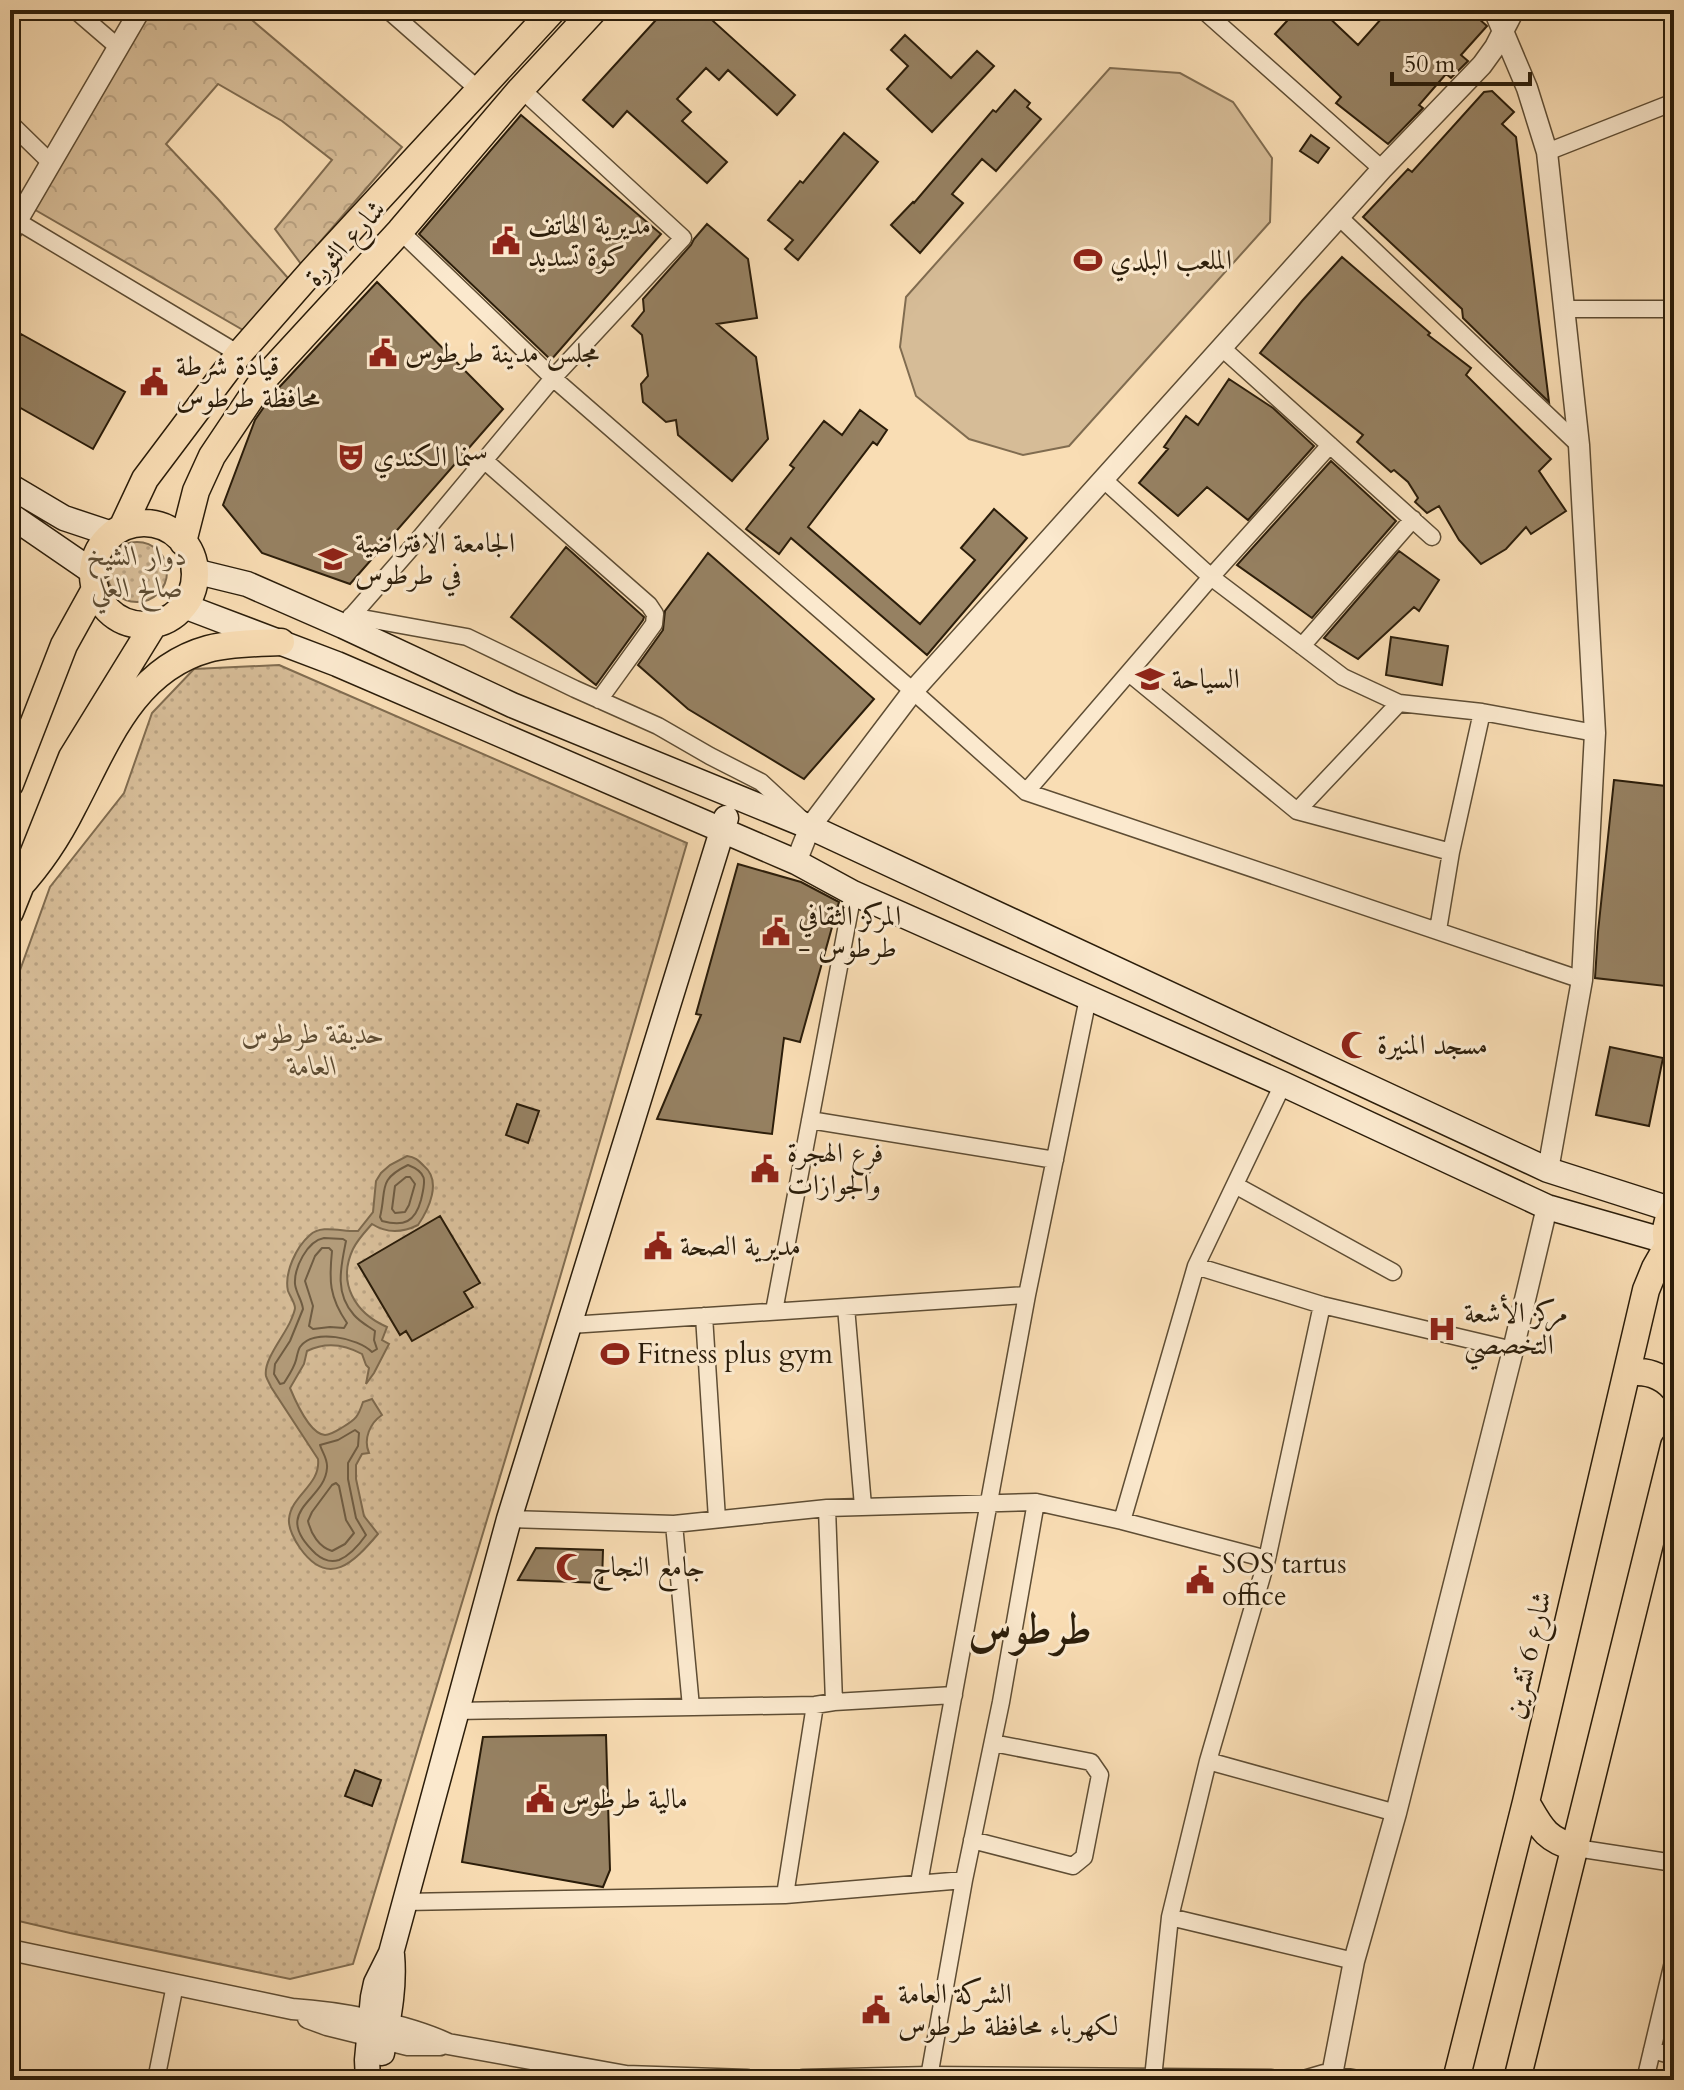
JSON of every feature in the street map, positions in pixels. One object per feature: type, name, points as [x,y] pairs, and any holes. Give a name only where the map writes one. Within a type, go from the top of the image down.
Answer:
[{"type":"main road","name":"شارع الثورة","points":[[117,531],[145,479],[239,354],[553,10]]},
{"type":"main road","name":"شارع الثورة","points":[[183,542],[196,491],[212,456],[263,380],[400,231],[521,89],[594,10]]},
{"type":"main road","points":[[10,486],[64,518],[117,531]]},
{"type":"main road","points":[[10,515],[94,580]]},
{"type":"main road","points":[[138,523],[155,524],[183,542],[190,552],[194,571],[192,591],[184,606],[166,620],[139,625],[125,622],[101,603],[94,580],[95,558],[102,545],[117,531],[138,523]]},
{"type":"main road","points":[[194,571],[247,584],[347,621],[512,705],[810,827],[1548,1170],[1674,1209]]},
{"type":"main road","points":[[10,784],[64,645],[94,580]]},
{"type":"main road","points":[[184,606],[337,664],[796,862],[853,893],[1283,1084],[1547,1207],[1669,1248]]},
{"type":"main road","points":[[14,900],[72,757],[154,624]]},
{"type":"main road","points":[[14,900],[40,864],[72,809],[127,705],[178,662],[209,648],[281,642]]},
{"type":"main road","points":[[368,2080],[367,2060],[394,1977],[391,1953],[509,1519],[734,797]]},
{"type":"main road","name":"شارع 6 تشرين","points":[[1456,2080],[1526,1802],[1646,1290],[1655,1268],[1669,1248],[1665,1230],[1667,1219],[1674,1209]]},
{"type":"main road","points":[[1627,1372],[1659,1376],[1674,1389]]},
{"type":"main road","points":[[1517,2080],[1576,1848],[1666,1518],[1674,1446]]},
{"type":"main road","points":[[1526,1802],[1552,1840],[1576,1848]]},
{"type":"main road","points":[[376,2080],[378,2030]]},
{"type":"street","points":[[75,10],[118,47]]},
{"type":"street","points":[[140,10],[13,227],[239,354]]},
{"type":"street","points":[[388,10],[479,90]]},
{"type":"street","points":[[1203,10],[1382,169]]},
{"type":"street","points":[[1494,10],[1527,88],[1547,152],[1579,445],[1595,733],[1582,980],[1548,1170]]},
{"type":"street","points":[[796,862],[810,827],[913,691],[1382,169],[1490,56],[1514,10]]},
{"type":"street","points":[[347,621],[553,378],[683,238],[521,89]]},
{"type":"street","points":[[1547,152],[1674,102]]},
{"type":"street","points":[[10,123],[50,162]]},
{"type":"street","points":[[1339,217],[1579,445]]},
{"type":"street","points":[[400,231],[553,378],[1026,792],[1582,980]]},
{"type":"street","points":[[1564,309],[1674,309]]},
{"type":"street","points":[[1222,348],[1432,537]]},
{"type":"street","points":[[1026,792],[1211,577],[1330,445]]},
{"type":"street","points":[[484,460],[649,605],[655,614],[654,624],[599,700]]},
{"type":"street","points":[[1104,480],[1211,577],[1343,677],[1399,703],[1482,712],[1595,733]]},
{"type":"street","points":[[1302,646],[1413,519]]},
{"type":"street","points":[[347,621],[467,637],[658,726],[761,782],[810,827]]},
{"type":"street","points":[[1129,673],[1297,811],[1451,852]]},
{"type":"street","points":[[1297,811],[1399,703]]},
{"type":"street","points":[[1438,930],[1451,852],[1482,712]]},
{"type":"street","points":[[774,1311],[853,893]]},
{"type":"street","points":[[919,1883],[1027,1295],[1088,998]]},
{"type":"street","points":[[1122,1521],[1196,1266],[1283,1084]]},
{"type":"street","points":[[810,1120],[1055,1160]]},
{"type":"street","points":[[1235,1185],[1393,1272]]},
{"type":"street","points":[[1332,2078],[1354,1961],[1396,1813],[1547,1207]]},
{"type":"street","points":[[1196,1266],[1322,1305],[1513,1350]]},
{"type":"street","points":[[570,1325],[1027,1295]]},
{"type":"street","points":[[1153,2078],[1170,1917],[1208,1761],[1267,1559],[1322,1305]]},
{"type":"street","points":[[846,1307],[863,1506]]},
{"type":"street","points":[[704,1316],[717,1519]]},
{"type":"street","points":[[509,1519],[674,1524],[827,1508],[1036,1502],[1267,1559]]},
{"type":"street","points":[[929,2077],[1036,1502]]},
{"type":"street","points":[[827,1508],[834,1702]]},
{"type":"street","points":[[674,1524],[691,1707]]},
{"type":"street","points":[[456,1711],[815,1705],[954,1695]]},
{"type":"street","points":[[785,1895],[815,1705]]},
{"type":"street","points":[[972,1840],[1073,1866],[1084,1857],[1100,1775],[1096,1768],[1091,1762],[993,1743]]},
{"type":"street","points":[[1208,1761],[1396,1813]]},
{"type":"street","points":[[1576,1848],[1674,1863]]},
{"type":"street","points":[[405,1902],[785,1895],[964,1880]]},
{"type":"street","points":[[1170,1917],[1354,1961]]},
{"type":"street","points":[[10,1950],[292,2009],[339,2014],[421,2046],[448,2044],[626,2078],[747,2080]]},
{"type":"street","points":[[1645,2080],[1674,1958]]},
{"type":"street","points":[[156,2080],[175,1985]]},
{"type":"street","points":[[1652,2050],[1674,2056]]},
{"type":"street","points":[[1307,2080],[1324,2075],[1353,2080]]},
{"type":"street","points":[[803,2080],[929,2077],[1271,2080]]},
{"type":"green space","points":[[129,10],[240,10],[402,147],[301,264],[275,229],[332,160],[282,121],[218,84],[166,144],[288,278],[243,330],[18,200]]},
{"type":"green space","name":"الملعب البلدي","points":[[1110,68],[1180,73],[1233,102],[1272,158],[1270,222],[1069,446],[1023,455],[969,439],[916,396],[900,347],[906,297]]},
{"type":"green space","name":"دوار الشيخ صالح العلي","points":[[137,542],[149,544],[158,551],[165,560],[165,584],[158,593],[149,600],[137,602],[125,600],[116,593],[109,584],[107,572],[109,560],[116,551],[125,544]]},
{"type":"green space","name":"حديقة طرطوس العامة","points":[[279,665],[687,843],[353,1964],[290,1979],[10,1919],[10,998],[50,887],[124,793],[152,713],[194,669]]},
{"type":"water","points":[[407,1156],[420,1162],[432,1179],[432,1195],[426,1211],[418,1225],[406,1229],[394,1231],[372,1224],[353,1249],[347,1274],[348,1285],[358,1305],[387,1327],[382,1340],[389,1344],[366,1384],[369,1368],[362,1354],[328,1345],[307,1351],[304,1364],[290,1388],[309,1423],[325,1435],[354,1420],[363,1402],[372,1399],[382,1415],[369,1432],[369,1453],[362,1454],[356,1465],[364,1516],[378,1534],[350,1562],[331,1569],[311,1560],[292,1534],[289,1523],[291,1511],[315,1476],[318,1459],[271,1387],[266,1370],[295,1310],[287,1284],[292,1261],[300,1246],[320,1230],[358,1231],[373,1212],[376,1181],[381,1173]]},
{"type":"building","points":[[665,10],[722,10],[713,21],[795,95],[777,115],[728,70],[719,80],[706,68],[677,99],[691,112],[682,121],[727,162],[707,183],[627,111],[613,127],[583,100]]},
{"type":"building","points":[[1297,10],[1321,10],[1358,45],[1389,10],[1469,10],[1487,26],[1461,55],[1468,61],[1451,78],[1446,74],[1419,105],[1423,108],[1388,144],[1336,103],[1341,97],[1275,34]]},
{"type":"building","points":[[905,35],[951,78],[977,51],[994,66],[932,132],[887,89],[908,66],[891,50]]},
{"type":"building","points":[[1015,90],[1030,103],[1027,107],[1041,119],[996,171],[982,159],[952,194],[963,203],[920,253],[891,225],[914,203],[993,110],[996,112]]},
{"type":"building","points":[[1492,91],[1514,112],[1502,124],[1516,137],[1549,402],[1463,318],[1462,309],[1363,217],[1408,169],[1412,172],[1484,92]]},
{"type":"building","points":[[521,115],[661,234],[551,360],[419,234]]},
{"type":"building","points":[[844,133],[878,162],[798,260],[785,249],[793,240],[768,220]]},
{"type":"building","points":[[1311,135],[1329,148],[1318,163],[1300,151]]},
{"type":"building","points":[[707,224],[748,259],[757,318],[717,324],[756,357],[768,439],[732,481],[678,435],[676,420],[666,422],[643,402],[641,384],[648,376],[642,335],[632,326],[644,311],[643,299]]},
{"type":"building","points":[[1342,257],[1430,333],[1428,335],[1471,368],[1466,375],[1551,459],[1539,471],[1566,511],[1531,534],[1526,527],[1506,549],[1481,564],[1459,540],[1439,506],[1427,513],[1415,502],[1418,498],[1408,482],[1394,470],[1391,472],[1357,442],[1363,435],[1260,353]]},
{"type":"building","name":"سنما الكندي","points":[[377,282],[503,409],[350,584],[262,553],[223,505],[255,420],[273,394]]},
{"type":"building","points":[[21,334],[125,392],[93,449],[10,402],[10,352]]},
{"type":"building","points":[[1229,379],[1273,408],[1314,446],[1248,520],[1207,487],[1178,516],[1139,483],[1168,449],[1164,447],[1186,416],[1198,425]]},
{"type":"building","points":[[860,410],[887,430],[877,445],[873,442],[808,527],[920,624],[975,560],[961,548],[994,509],[1027,538],[927,655],[791,538],[779,554],[746,529],[794,468],[790,465],[824,421],[842,435]]},
{"type":"building","points":[[1331,461],[1396,521],[1312,618],[1237,565]]},
{"type":"building","points":[[566,547],[644,617],[596,685],[511,617]]},
{"type":"building","points":[[1399,551],[1439,580],[1419,611],[1414,607],[1358,659],[1324,638]]},
{"type":"building","points":[[708,553],[874,699],[804,779],[688,709],[638,665],[663,630],[665,611]]},
{"type":"building","points":[[1391,637],[1448,646],[1442,685],[1386,675]]},
{"type":"building","points":[[1614,780],[1674,787],[1674,987],[1595,978]]},
{"type":"building","name":"المركز الثقافي - طرطوس","points":[[738,864],[801,882],[839,902],[800,1042],[784,1038],[772,1134],[657,1119],[701,1015],[696,1014]]},
{"type":"building","points":[[1610,1047],[1663,1058],[1649,1126],[1596,1115]]},
{"type":"building","points":[[517,1104],[539,1111],[528,1143],[506,1135]]},
{"type":"building","points":[[440,1216],[480,1283],[464,1292],[473,1307],[412,1341],[406,1331],[400,1335],[358,1264]]},
{"type":"building","points":[[536,1548],[603,1550],[602,1583],[518,1580]]},
{"type":"building","name":"مالية طرطوس","points":[[606,1735],[610,1870],[603,1887],[462,1862],[483,1737]]},
{"type":"building","points":[[355,1770],[381,1780],[372,1806],[345,1796]]},
{"type":"place","name":"مديرية الهاتف كوة تسديد","points":[[506,241]]},
{"type":"place","name":"الملعب البلدي","points":[[1088,260]]},
{"type":"place","name":"مجلس مدينة طرطوس","points":[[383,353]]},
{"type":"place","name":"قيادة شرطة محافظة طرطوس","points":[[154,382]]},
{"type":"place","name":"سنما الكندي","points":[[351,457]]},
{"type":"place","name":"الجامعة الافتراضية في طرطوس","points":[[333,559]]},
{"type":"place","name":"السياحة","points":[[1150,679]]},
{"type":"place","name":"المركز الثقافي - طرطوس","points":[[776,932]]},
{"type":"place","name":"مسجد المنيرة","points":[[1355,1045]]},
{"type":"place","name":"فرع الهجرة والجوازات","points":[[765,1169]]},
{"type":"place","name":"مديرية الصحة","points":[[658,1246]]},
{"type":"place","name":"مركز الأشعة التخصصي","points":[[1442,1329]]},
{"type":"place","name":"Fitness plus gym","points":[[615,1354]]},
{"type":"place","name":"جامع النجاح","points":[[570,1567]]},
{"type":"place","name":"SOS tartus office","points":[[1200,1580]]},
{"type":"place","name":"مالية طرطوس","points":[[540,1799]]},
{"type":"place","name":"الشركة العامة لكهرباء محافظة طرطوس","points":[[876,2010]]},
{"type":"district","name":"طرطوس","points":[[1030,1629]]}]
